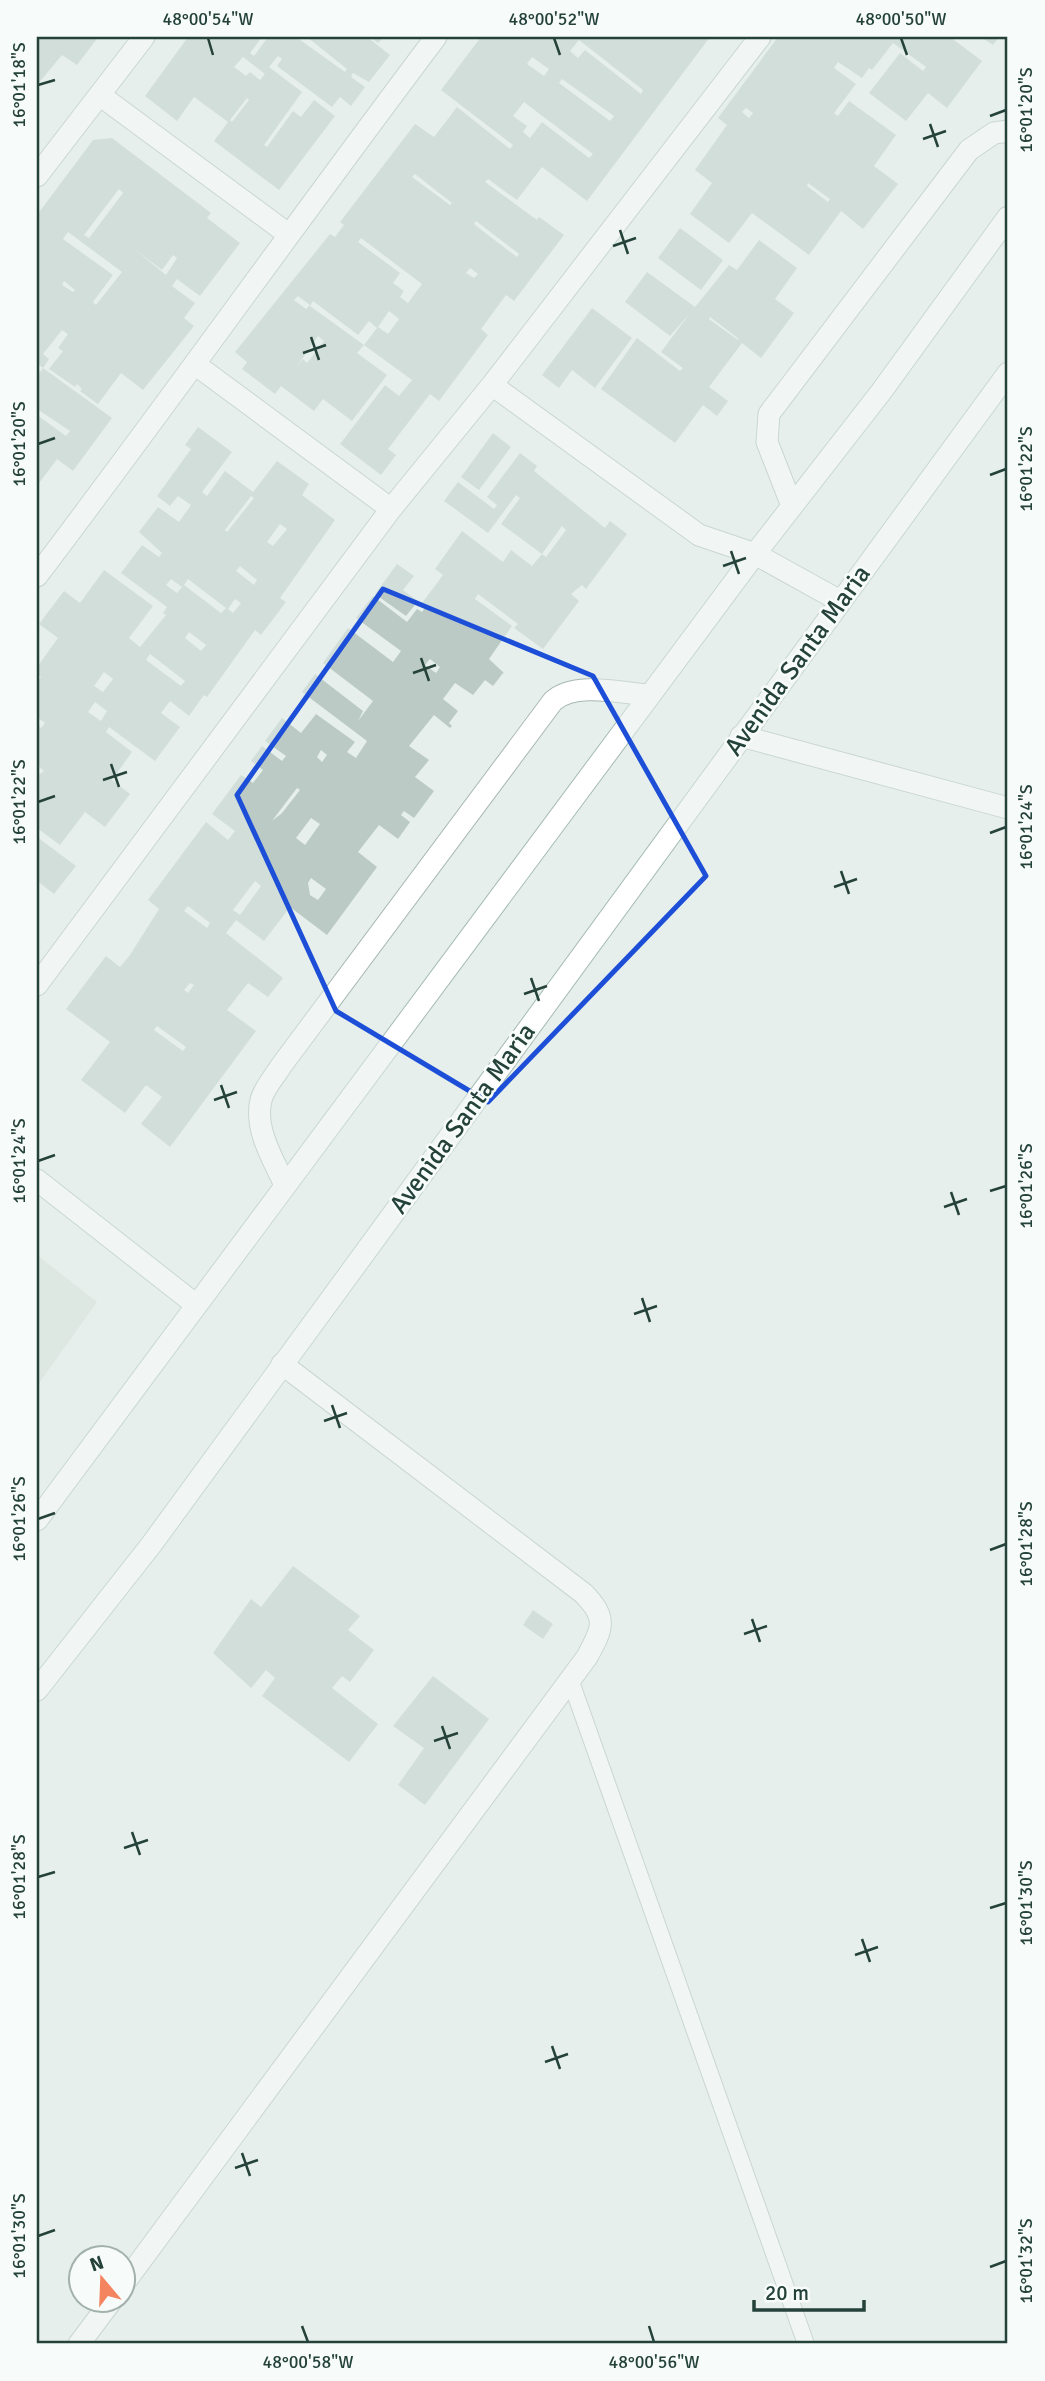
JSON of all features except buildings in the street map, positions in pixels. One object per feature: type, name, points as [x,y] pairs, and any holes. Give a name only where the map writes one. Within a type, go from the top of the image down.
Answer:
[{"type":"street","points":[[37,176],[144,37]]},
{"type":"street","points":[[37,576],[197,365],[288,234],[436,37]]},
{"type":"street","points":[[37,985],[391,509],[492,385],[760,37]]},
{"type":"street","points":[[101,96],[288,234]]},
{"type":"street","points":[[792,506],[767,442],[769,414],[969,150],[994,133],[1008,131]]},
{"type":"street","points":[[37,1520],[649,695],[881,392],[1008,216]]},
{"type":"street","points":[[197,365],[391,509]]},
{"type":"street","name":"Avenida Santa Maria","points":[[37,1690],[151,1545],[1008,373]]},
{"type":"street","points":[[492,385],[699,535],[755,554],[839,601]]},
{"type":"street","points":[[285,1185],[263,1135],[260,1120],[261,1098],[281,1066],[553,701],[560,695],[576,690],[649,695]]},
{"type":"street","points":[[741,736],[1008,808]]},
{"type":"street","points":[[37,1180],[195,1304]]},
{"type":"street","points":[[136,2267],[570,1679],[600,1634],[598,1608],[583,1593],[282,1364]]},
{"type":"street","points":[[79,2344],[101,2314]]},
{"type":"lane","points":[[570,1679],[806,2344]]},
{"type":"highlighted area","points":[[383,589],[593,676],[706,876],[488,1102],[336,1011],[237,795]]},
{"type":"shaded area","points":[[37,1255],[97,1302],[37,1386]]}]
